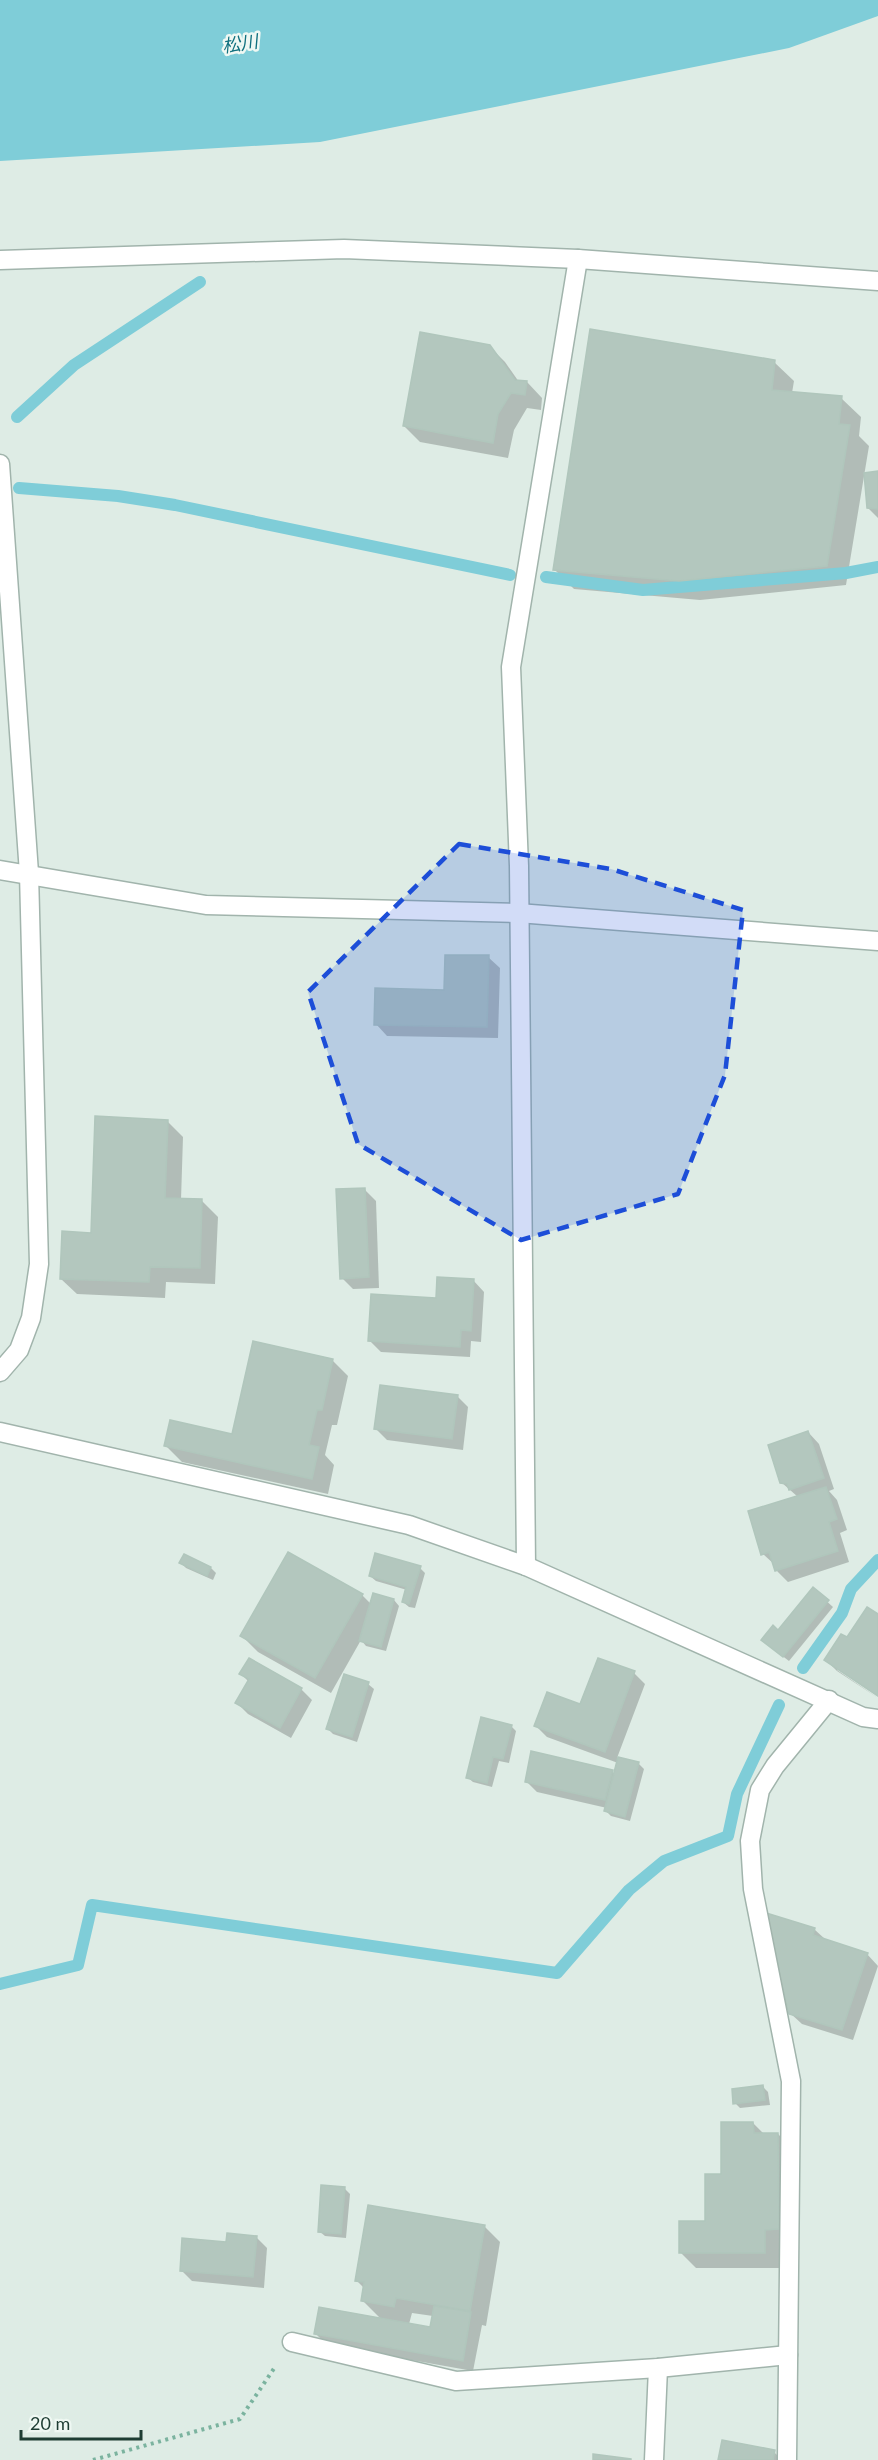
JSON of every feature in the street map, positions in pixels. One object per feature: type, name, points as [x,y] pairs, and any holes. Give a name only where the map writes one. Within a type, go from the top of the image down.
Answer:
[{"type":"street","points":[[0,260],[344,249],[578,259],[878,281]]},
{"type":"street","points":[[526,1566],[519,866],[511,667],[578,259]]},
{"type":"street","points":[[0,464],[29,873],[39,1264],[31,1318],[19,1350],[0,1372]]},
{"type":"street","points":[[0,870],[29,873],[206,905],[518,913],[878,941]]},
{"type":"street","points":[[0,1432],[409,1525],[526,1566],[863,1717],[878,1719]]},
{"type":"street","points":[[787,2460],[791,2081],[753,1889],[750,1841],[760,1790],[775,1766],[829,1700]]},
{"type":"street","points":[[292,2342],[456,2381],[658,2368],[788,2355]]},
{"type":"street","points":[[654,2460],[658,2368]]},
{"type":"path","points":[[93,2460],[240,2419],[292,2342]]},
{"type":"highlighted area","points":[[459,844],[611,869],[743,910],[725,1075],[678,1194],[521,1240],[358,1144],[308,992]]},
{"type":"water","name":"松川","points":[[0,0],[878,0],[878,16],[789,48],[320,142],[0,161]]},
{"type":"building","points":[[590,329],[775,360],[772,390],[842,396],[839,424],[850,425],[827,566],[679,581],[553,570]]},
{"type":"building","points":[[420,332],[490,345],[515,380],[527,381],[525,395],[511,393],[498,414],[493,443],[403,426]]},
{"type":"building","points":[[878,471],[878,509],[867,508],[864,473]]},
{"type":"building","points":[[445,955],[489,955],[487,1027],[374,1025],[375,988],[444,990]]},
{"type":"building","points":[[95,1116],[168,1120],[165,1198],[202,1199],[200,1268],[150,1267],[149,1282],[60,1279],[62,1231],[91,1233]]},
{"type":"building","points":[[365,1188],[369,1277],[340,1279],[336,1189]]},
{"type":"building","points":[[437,1277],[474,1279],[471,1331],[461,1330],[460,1347],[368,1341],[371,1294],[436,1298]]},
{"type":"building","points":[[253,1341],[333,1359],[322,1410],[317,1410],[309,1445],[319,1447],[312,1479],[164,1446],[170,1420],[232,1434]]},
{"type":"building","points":[[380,1385],[458,1395],[452,1439],[374,1429]]},
{"type":"building","points":[[808,1431],[824,1478],[789,1490],[787,1484],[780,1483],[768,1445]]},
{"type":"building","points":[[826,1487],[837,1519],[829,1522],[838,1551],[775,1571],[769,1552],[761,1555],[748,1511]]},
{"type":"building","points":[[288,1552],[363,1594],[315,1678],[240,1636]]},
{"type":"building","points":[[375,1553],[421,1566],[409,1604],[402,1602],[406,1587],[369,1576]]},
{"type":"building","points":[[184,1554],[211,1567],[207,1576],[179,1563]]},
{"type":"building","points":[[813,1587],[829,1600],[783,1657],[761,1640],[773,1625],[778,1630]]},
{"type":"building","points":[[373,1593],[394,1599],[381,1647],[359,1641]]},
{"type":"building","points":[[867,1607],[878,1614],[878,1696],[824,1660],[841,1634],[847,1637]]},
{"type":"building","points":[[249,1658],[302,1688],[280,1728],[235,1703],[249,1679],[239,1674]]},
{"type":"building","points":[[598,1658],[635,1671],[605,1752],[534,1726],[547,1692],[580,1704]]},
{"type":"building","points":[[344,1674],[369,1682],[352,1737],[326,1729]]},
{"type":"building","points":[[481,1717],[512,1725],[503,1759],[493,1757],[487,1783],[466,1778]]},
{"type":"building","points":[[531,1751],[613,1770],[605,1800],[525,1782]]},
{"type":"building","points":[[618,1757],[639,1762],[625,1817],[604,1811]]},
{"type":"building","points":[[763,1912],[815,1928],[813,1935],[868,1953],[842,2030],[789,2014]]},
{"type":"building","points":[[763,2085],[765,2100],[733,2104],[732,2089]]},
{"type":"building","points":[[721,2122],[753,2122],[754,2133],[778,2133],[779,2229],[765,2230],[765,2253],[679,2253],[679,2221],[705,2221],[705,2174],[721,2174]]},
{"type":"building","points":[[321,2185],[345,2187],[341,2234],[318,2232]]},
{"type":"building","points":[[368,2205],[485,2225],[470,2311],[396,2298],[394,2307],[361,2301],[364,2282],[355,2281]]},
{"type":"building","points":[[227,2233],[257,2236],[253,2277],[180,2271],[182,2238],[226,2242]]},
{"type":"building","points":[[434,2306],[471,2312],[463,2361],[314,2334],[319,2307],[430,2327]]},
{"type":"building","points":[[722,2440],[775,2450],[773,2460],[718,2460]]},
{"type":"building","points":[[593,2454],[631,2459],[631,2460],[593,2460]]},
{"type":"waterway","points":[[17,417],[74,365],[200,282]]},
{"type":"waterway","points":[[19,488],[118,496],[175,505],[510,575]]},
{"type":"waterway","points":[[546,577],[643,590],[846,573],[878,567]]},
{"type":"waterway","points":[[803,1668],[842,1613],[851,1589],[878,1560]]},
{"type":"waterway","points":[[0,1984],[78,1965],[92,1905],[557,1973],[629,1890],[664,1861],[728,1836],[737,1794],[779,1705]]}]
